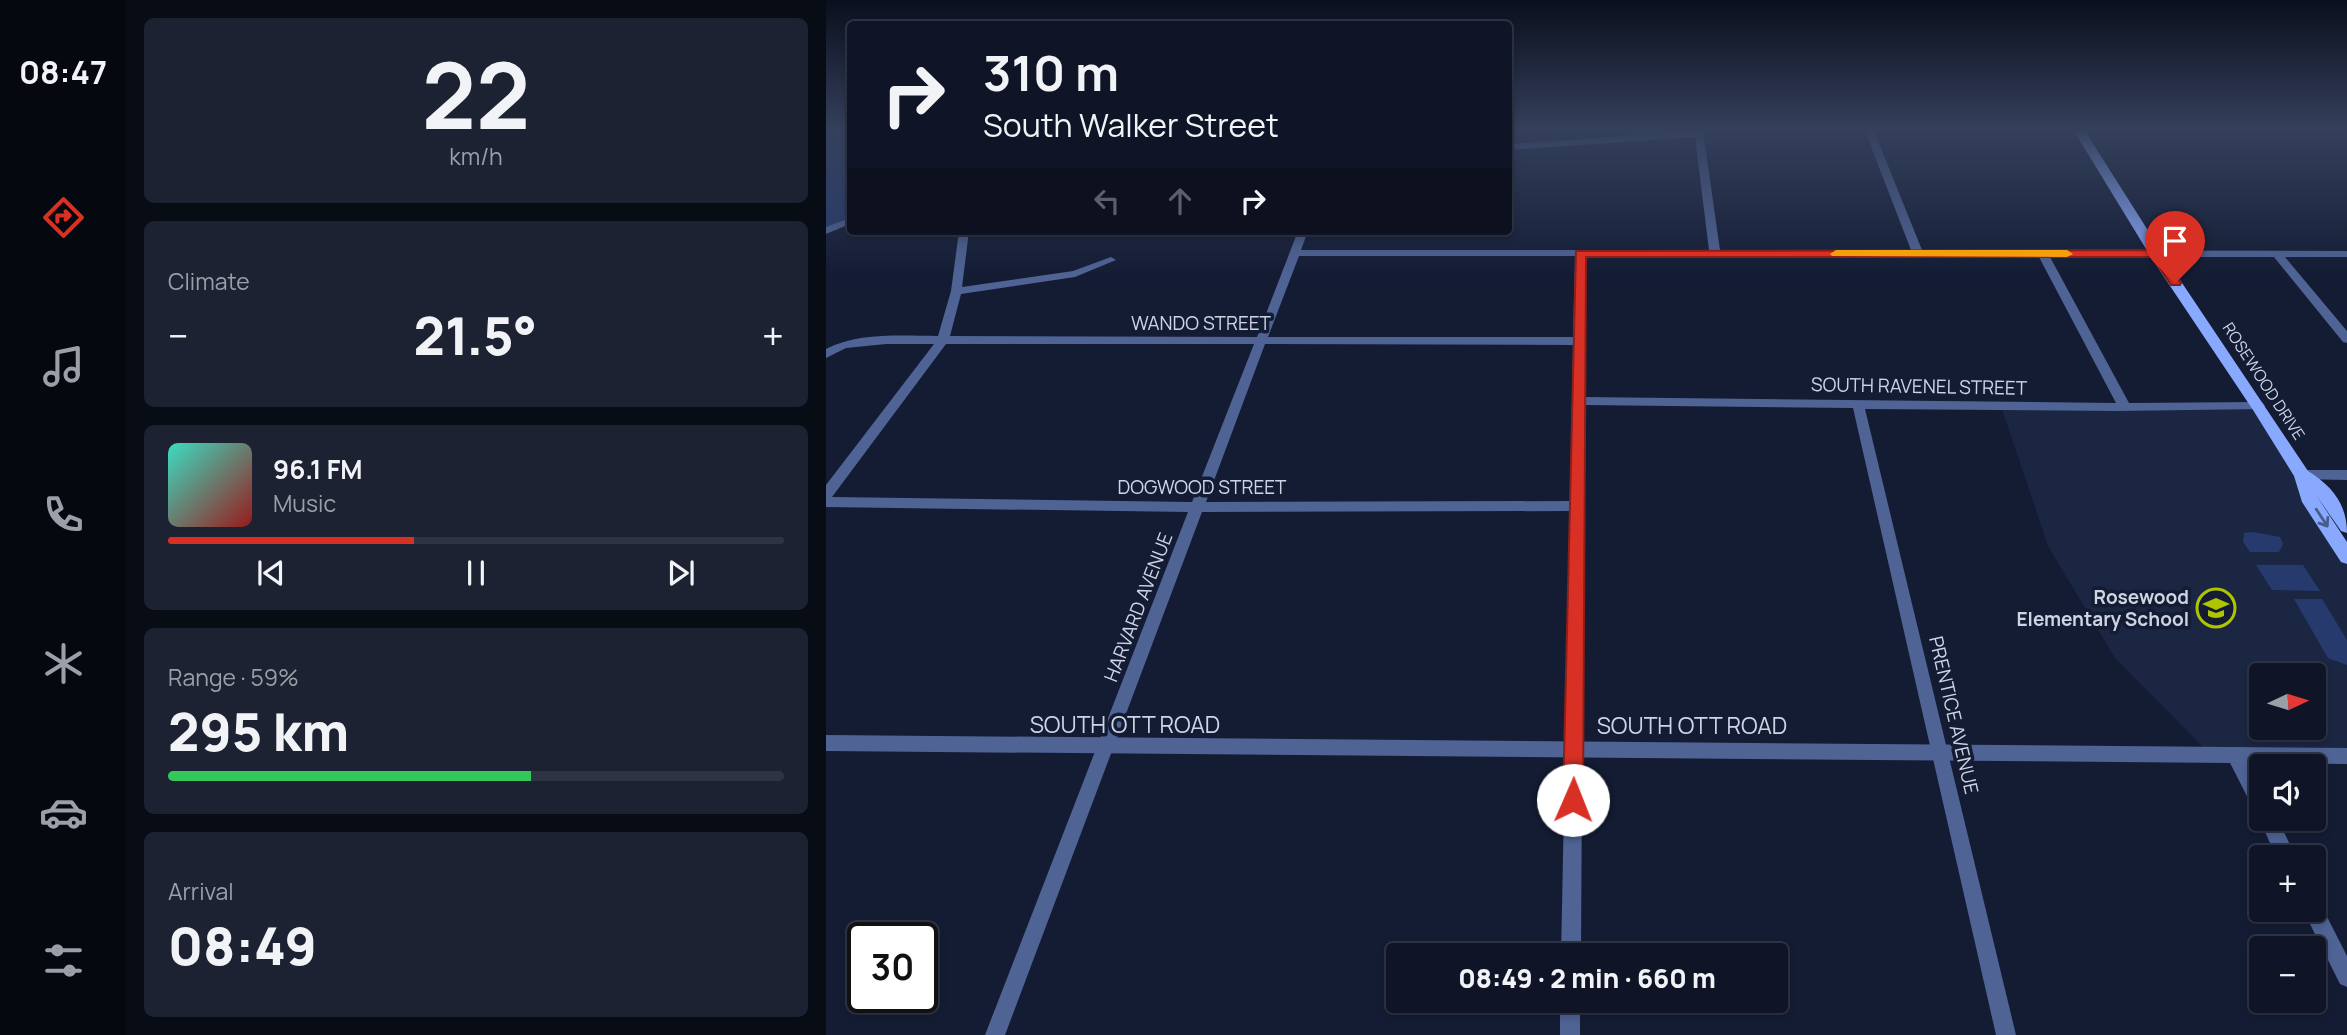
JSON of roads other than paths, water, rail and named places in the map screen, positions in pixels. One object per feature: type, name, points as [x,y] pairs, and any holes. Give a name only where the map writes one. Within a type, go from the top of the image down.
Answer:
[{"type":"main road","name":"ROSEWOOD DRIVE","points":[[2109,179],[2156,254],[2259,406],[2302,475],[2308,497],[2347,557]]},
{"type":"main road","name":"ROSEWOOD DRIVE","points":[[2302,475],[2318,485],[2347,526]]},
{"type":"street","points":[[1705,179],[1715,254]]},
{"type":"street","points":[[1888,179],[1918,254]]},
{"type":"street","points":[[826,231],[847,223]]},
{"type":"street","points":[[826,495],[943,340],[956,291],[963,235]]},
{"type":"street","name":"HARVARD AVENUE","points":[[995,1035],[1301,235]]},
{"type":"street","points":[[1294,253],[2347,254]]},
{"type":"street","points":[[1571,943],[1580,253]]},
{"type":"street","points":[[2043,254],[2125,407]]},
{"type":"street","points":[[2277,254],[2347,340]]},
{"type":"street","points":[[956,291],[1075,274],[1111,260]]},
{"type":"street","name":"WANDO STREET","points":[[826,354],[843,345],[886,340],[1579,341]]},
{"type":"street","name":"SOUTH RAVENEL STREET","points":[[1578,401],[2259,406]]},
{"type":"street","name":"PRENTICE AVENUE","points":[[1858,405],[2006,1035]]},
{"type":"street","points":[[2302,475],[2347,475]]},
{"type":"street","name":"DOGWOOD STREET","points":[[826,502],[1197,507],[1577,506]]},
{"type":"street","name":"SOUTH OTT ROAD","points":[[826,743],[1105,747],[1940,749],[2347,756]]},
{"type":"street","points":[[2235,755],[2249,782]]},
{"type":"street","points":[[2319,922],[2347,977]]},
{"type":"street","points":[[1570,1013],[1570,1035]]},
{"type":"place","name":"Rosewood Elementary School","points":[[2216,608]]}]
